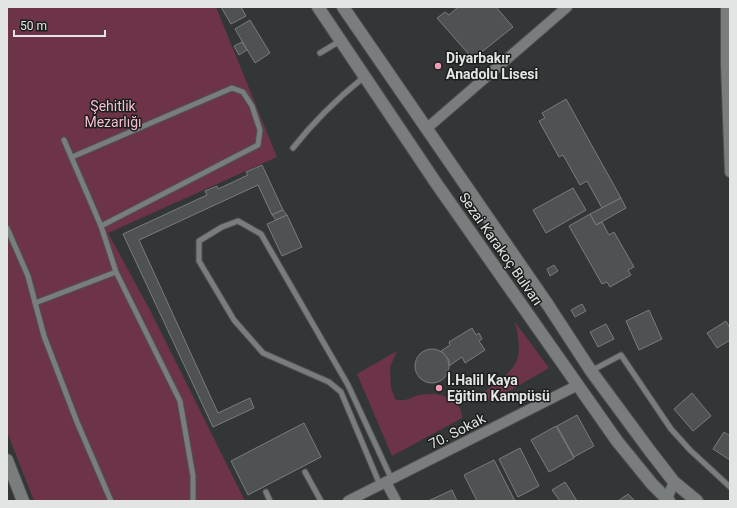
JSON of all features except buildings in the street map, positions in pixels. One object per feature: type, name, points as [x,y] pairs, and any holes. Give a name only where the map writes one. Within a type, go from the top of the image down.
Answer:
[{"type":"street","name":"Sezai Karakoç Bulvarı","points":[[318,7],[436,183],[617,441],[667,500]]},
{"type":"street","points":[[343,7],[539,292],[591,371],[674,482],[696,501]]},
{"type":"street","points":[[426,129],[567,7]]},
{"type":"street","points":[[726,7],[726,64],[730,172]]},
{"type":"street","name":"70. Sokak","points":[[348,501],[578,385]]},
{"type":"street","points":[[7,460],[23,501]]},
{"type":"street","points":[[386,482],[396,501]]},
{"type":"street","points":[[667,500],[674,482]]},
{"type":"lane","points":[[320,53],[341,40]]},
{"type":"lane","points":[[293,148],[310,126],[345,92],[365,76]]},
{"type":"lane","points":[[72,157],[232,88],[243,92],[252,106],[260,130],[258,145],[101,226]]},
{"type":"lane","points":[[64,140],[101,226],[116,272],[180,401],[193,476],[193,501]]},
{"type":"lane","points":[[238,221],[261,234],[348,385],[386,482],[341,392],[329,382],[263,353],[234,320],[199,262],[199,241],[222,227],[238,221]]},
{"type":"lane","points":[[7,228],[28,276],[44,336],[77,422],[111,501]]},
{"type":"lane","points":[[35,303],[116,272]]},
{"type":"lane","points":[[591,371],[621,355],[671,429],[690,450],[730,486]]},
{"type":"lane","points":[[305,472],[321,501]]},
{"type":"lane","points":[[266,492],[270,501]]},
{"type":"green space","name":"Şehitlik Mezarlığı","points":[[7,7],[216,7],[277,157],[108,233],[150,310],[245,501],[34,501],[7,432]]},
{"type":"green space","points":[[515,322],[549,368],[490,402],[484,392],[511,370],[518,356],[519,347]]},
{"type":"green space","points":[[397,351],[390,367],[391,388],[395,399],[403,400],[425,394],[444,396],[452,400],[458,406],[461,410],[462,418],[392,456],[357,374]]},
{"type":"place","name":"Diyarbakır Anadolu Lisesi","points":[[438,66]]},
{"type":"place","name":"İ.Halil Kaya Eğitim Kampüsü","points":[[439,388]]}]
